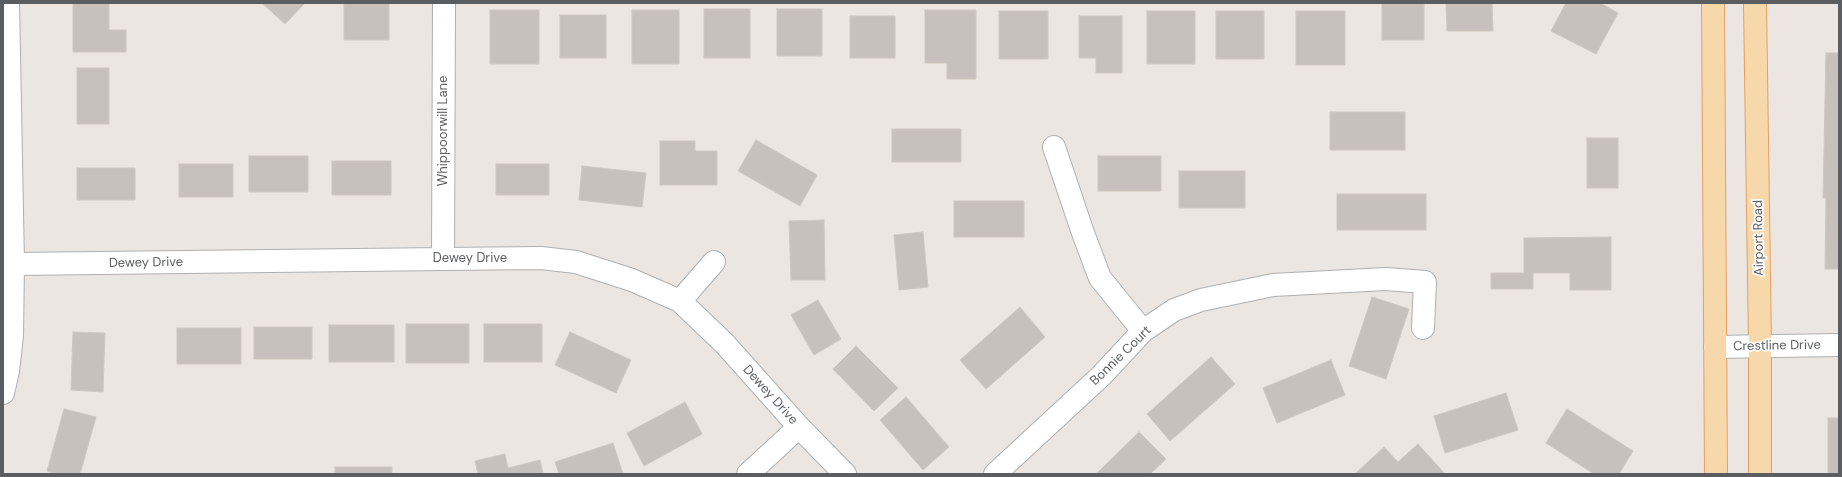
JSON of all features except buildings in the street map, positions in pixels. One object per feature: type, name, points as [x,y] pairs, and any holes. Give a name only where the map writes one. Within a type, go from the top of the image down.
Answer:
[{"type":"main road","points":[[1713,3],[1716,474]]},
{"type":"main road","name":"Airport Road","points":[[1755,3],[1760,346],[1760,474]]},
{"type":"street","points":[[3,393],[8,372],[12,336],[14,264],[8,237],[8,3]]},
{"type":"street","name":"Whippoorwill Lane","points":[[443,259],[444,3]]},
{"type":"street","points":[[1054,147],[1100,278],[1143,331]]},
{"type":"street","name":"Dewey Drive","points":[[14,264],[541,258],[576,262],[632,280],[680,301],[725,344],[799,427],[844,474]]},
{"type":"street","points":[[680,301],[714,262]]},
{"type":"street","name":"Bonnie Court","points":[[995,474],[1101,376],[1143,331],[1174,310],[1201,300],[1273,285],[1386,279],[1425,282],[1423,328]]},
{"type":"street","name":"Crestline Drive","points":[[1715,347],[1839,345]]},
{"type":"street","points":[[748,474],[799,427]]}]
